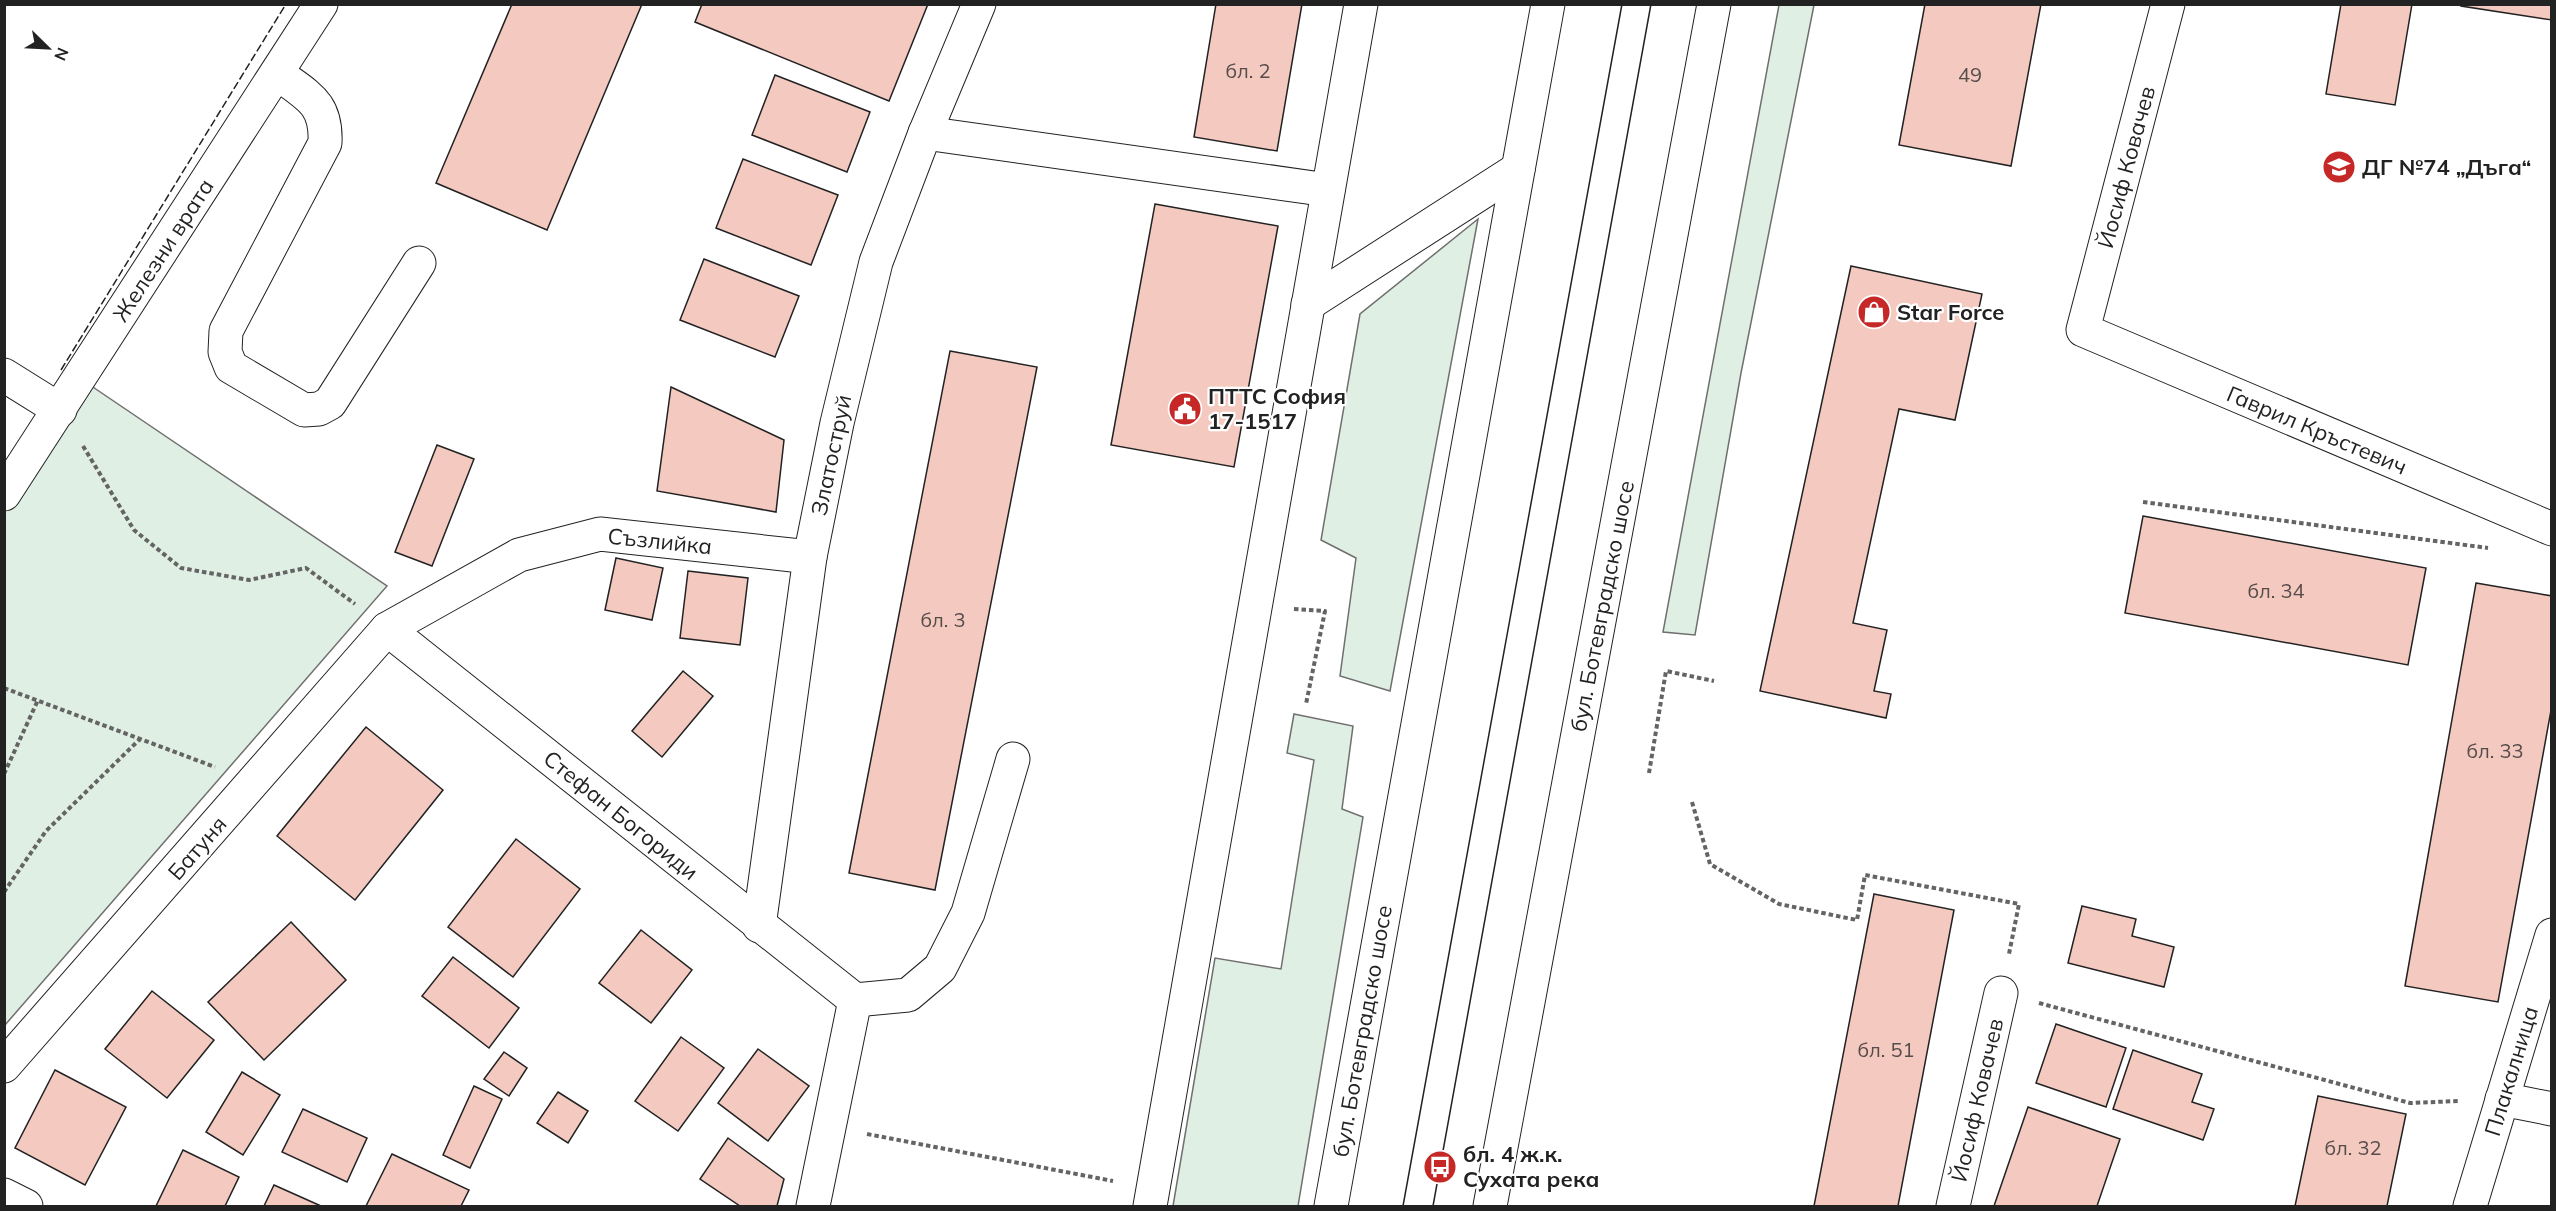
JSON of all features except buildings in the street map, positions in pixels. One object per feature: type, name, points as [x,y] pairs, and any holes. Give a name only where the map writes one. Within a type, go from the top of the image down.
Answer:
[{"type":"street","name":"Железни врата","points":[[4,494],[321,4]]},
{"type":"street","name":"Златоструй","points":[[759,926],[810,557],[837,423],[876,262],[925,133],[979,4]]},
{"type":"street","points":[[1150,1206],[1360,4]]},
{"type":"street","name":"бул. Ботевградско шосе","points":[[1330,1206],[1548,4]]},
{"type":"street","name":"бул. Ботевградско шосе","points":[[1490,1206],[1714,4]]},
{"type":"street","name":"Йосиф Ковачев","points":[[2083,330],[2168,4]]},
{"type":"street","points":[[277,73],[316,103],[326,123],[325,143],[226,331],[225,352],[231,367],[304,410],[319,409],[330,403],[419,263]]},
{"type":"street","points":[[925,133],[1328,190]]},
{"type":"street","points":[[1308,304],[1518,169]]},
{"type":"street","name":"Гаврил Кръстевич","points":[[2083,330],[2552,529]]},
{"type":"street","points":[[4,375],[60,410]]},
{"type":"street","name":"Съзлийка","points":[[387,629],[519,555],[600,534],[810,557]]},
{"type":"street","name":"Батуня","points":[[4,1066],[387,629]]},
{"type":"street","name":"Стефан Богориди","points":[[387,629],[855,1000]]},
{"type":"street","points":[[813,1206],[855,1000],[908,995],[940,968],[968,913],[1013,759]]},
{"type":"street","name":"Плакалница","points":[[2470,1206],[2552,935]]},
{"type":"street","name":"Йосиф Ковачев","points":[[1953,1206],[2001,993]]},
{"type":"street","points":[[2502,1099],[2552,1109]]},
{"type":"street","points":[[4,1195],[26,1206]]},
{"type":"path","points":[[60,410],[134,530],[181,567],[249,580],[306,568],[387,629]]},
{"type":"path","points":[[2143,502],[2493,549]]},
{"type":"path","points":[[1306,704],[1324,611]]},
{"type":"path","points":[[1649,773],[1666,671],[1714,681]]},
{"type":"path","points":[[4,688],[255,782]]},
{"type":"path","points":[[4,774],[38,700]]},
{"type":"path","points":[[4,892],[46,831],[140,740]]},
{"type":"path","points":[[1692,802],[1710,864],[1779,904],[1857,920],[1865,875],[2019,904],[2001,993],[2410,1103],[2502,1099]]},
{"type":"path","points":[[829,1127],[1117,1181]]},
{"type":"green space","points":[[1779,5],[1814,5],[1741,373],[1695,635],[1663,632]]},
{"type":"green space","points":[[1478,219],[1390,691],[1340,676],[1356,558],[1321,540],[1360,314]]},
{"type":"green space","points":[[81,379],[387,586],[5,1025],[5,494]]},
{"type":"green space","points":[[1294,714],[1353,726],[1342,809],[1363,817],[1298,1206],[1173,1206],[1215,958],[1281,969],[1314,760],[1287,753]]},
{"type":"tram line","points":[[1403,1206],[1622,4]]},
{"type":"tram line","points":[[1433,1206],[1651,4]]},
{"type":"fence","points":[[61,370],[286,4]]},
{"type":"place","name":"ДГ №74 „Дъга“","points":[[2339,167]]},
{"type":"place","name":"Star Force","points":[[1874,312]]},
{"type":"place","name":"ПТТС София 17-1517","points":[[1185,409]]},
{"type":"place","name":"бл. 4 ж.к. Сухата река","points":[[1440,1167]]}]
